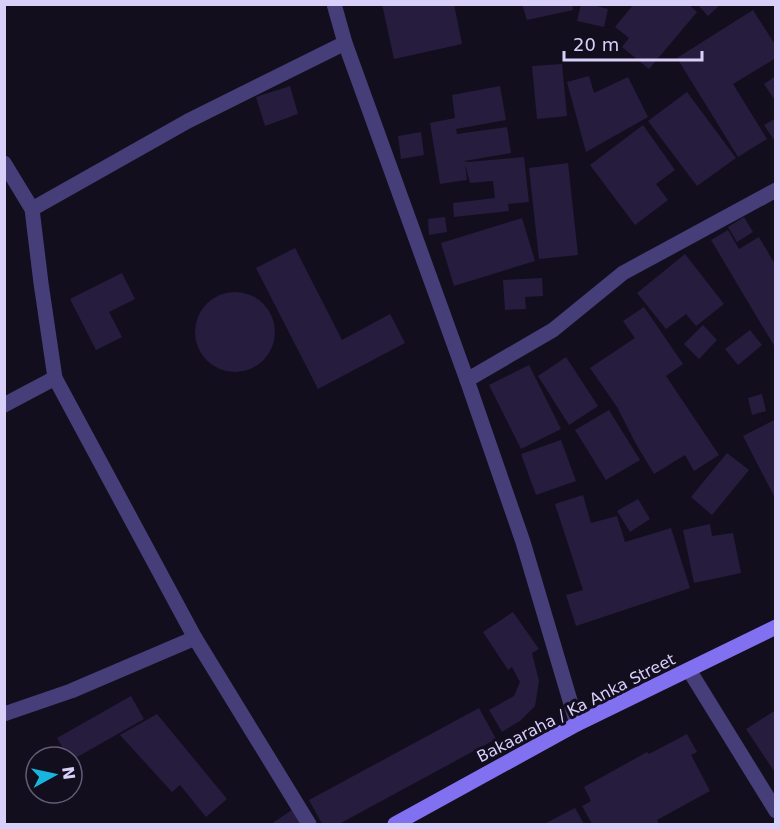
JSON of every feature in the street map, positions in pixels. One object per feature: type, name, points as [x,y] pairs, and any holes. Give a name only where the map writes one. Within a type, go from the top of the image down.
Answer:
[{"type":"street","points":[[334,4],[345,43],[523,542],[577,724]]},
{"type":"street","points":[[32,209],[188,121],[345,43]]},
{"type":"street","points":[[4,163],[32,209],[40,283],[56,378],[195,638],[309,825]]},
{"type":"street","points":[[467,380],[553,330],[623,273],[776,190]]},
{"type":"street","points":[[4,405],[56,378]]},
{"type":"street","name":"Bakaaraha / Ka Anka Street","points":[[394,825],[577,724],[776,627]]},
{"type":"street","points":[[4,714],[71,691],[195,638]]},
{"type":"street","points":[[688,670],[776,811]]},
{"type":"building","points":[[382,4],[454,4],[462,44],[394,59]]},
{"type":"building","points":[[522,4],[572,4],[573,10],[527,20]]},
{"type":"building","points":[[581,4],[608,9],[604,27],[577,21]]},
{"type":"building","points":[[634,4],[688,4],[697,12],[649,69],[622,47],[629,38],[615,27]]},
{"type":"building","points":[[697,4],[721,4],[708,16]]},
{"type":"building","points":[[753,10],[776,46],[776,58],[733,84],[767,139],[738,157],[677,58]]},
{"type":"building","points":[[562,64],[567,116],[537,119],[532,66]]},
{"type":"building","points":[[589,76],[594,93],[628,77],[648,117],[586,152],[567,82]]},
{"type":"building","points":[[776,76],[776,102],[764,84]]},
{"type":"building","points":[[290,86],[298,114],[265,126],[256,97]]},
{"type":"building","points":[[500,86],[506,120],[456,129],[457,134],[507,127],[511,153],[464,161],[524,157],[529,202],[508,204],[509,211],[454,217],[453,203],[495,198],[493,181],[470,183],[465,164],[467,180],[440,184],[430,123],[455,118],[452,95]]},
{"type":"building","points":[[687,92],[736,158],[697,186],[648,121]]},
{"type":"building","points":[[776,118],[776,143],[764,125]]},
{"type":"building","points":[[643,125],[675,170],[656,184],[668,200],[635,225],[590,165]]},
{"type":"building","points":[[421,132],[424,155],[401,159],[398,136]]},
{"type":"building","points":[[568,163],[578,255],[539,259],[529,168]]},
{"type":"building","points":[[445,217],[447,232],[429,235],[428,219]]},
{"type":"building","points":[[744,217],[753,232],[737,242],[728,227]]},
{"type":"building","points":[[522,218],[535,261],[454,286],[441,243]]},
{"type":"building","points":[[728,230],[739,249],[759,237],[776,266],[776,349],[711,240]]},
{"type":"building","points":[[295,248],[342,340],[390,314],[405,343],[318,389],[256,268]]},
{"type":"building","points":[[685,254],[724,304],[696,326],[686,314],[666,329],[637,293]]},
{"type":"building","points":[[122,273],[135,299],[109,312],[122,337],[96,350],[70,299]]},
{"type":"building","points":[[542,278],[543,296],[525,297],[526,309],[505,310],[503,280]]},
{"type":"building","points":[[235,292],[250,295],[263,304],[272,317],[275,332],[272,347],[263,360],[250,369],[235,372],[220,369],[207,360],[198,347],[195,332],[198,317],[207,304],[220,295]]},
{"type":"building","points":[[644,307],[683,364],[666,376],[719,455],[694,471],[685,455],[654,474],[617,407],[590,368],[635,338],[623,321]]},
{"type":"building","points":[[703,325],[717,340],[699,359],[684,344]]},
{"type":"building","points":[[750,330],[762,345],[738,365],[725,349]]},
{"type":"building","points":[[566,357],[598,406],[569,425],[538,376]]},
{"type":"building","points":[[529,365],[561,429],[521,449],[489,385]]},
{"type":"building","points":[[762,394],[766,411],[752,415],[748,398]]},
{"type":"building","points":[[609,410],[640,460],[606,480],[575,430]]},
{"type":"building","points":[[776,419],[776,500],[743,436]]},
{"type":"building","points":[[561,440],[576,481],[536,495],[521,454]]},
{"type":"building","points":[[727,453],[749,470],[712,515],[691,497]]},
{"type":"building","points":[[583,495],[591,523],[617,516],[625,542],[671,528],[690,588],[576,626],[566,595],[583,590],[555,504]]},
{"type":"building","points":[[638,499],[650,519],[630,532],[617,511]]},
{"type":"building","points":[[710,524],[712,536],[733,533],[741,573],[694,583],[683,530]]},
{"type":"building","points":[[513,612],[539,649],[532,653],[539,681],[535,706],[520,721],[502,732],[489,710],[514,696],[520,682],[512,667],[508,670],[483,632]]},
{"type":"building","points":[[131,696],[144,719],[84,753],[84,745],[61,745],[57,738]]},
{"type":"building","points":[[479,708],[496,739],[339,824],[322,824],[309,800]]},
{"type":"building","points":[[776,710],[776,774],[746,729]]},
{"type":"building","points":[[157,714],[227,799],[206,817],[180,785],[172,792],[120,735]]},
{"type":"building","points":[[687,734],[697,752],[691,755],[710,791],[657,820],[659,824],[592,824],[582,806],[591,801],[584,787],[647,752],[649,754]]},
{"type":"building","points":[[575,808],[584,824],[544,824]]},
{"type":"building","points":[[292,810],[303,824],[271,824]]}]
